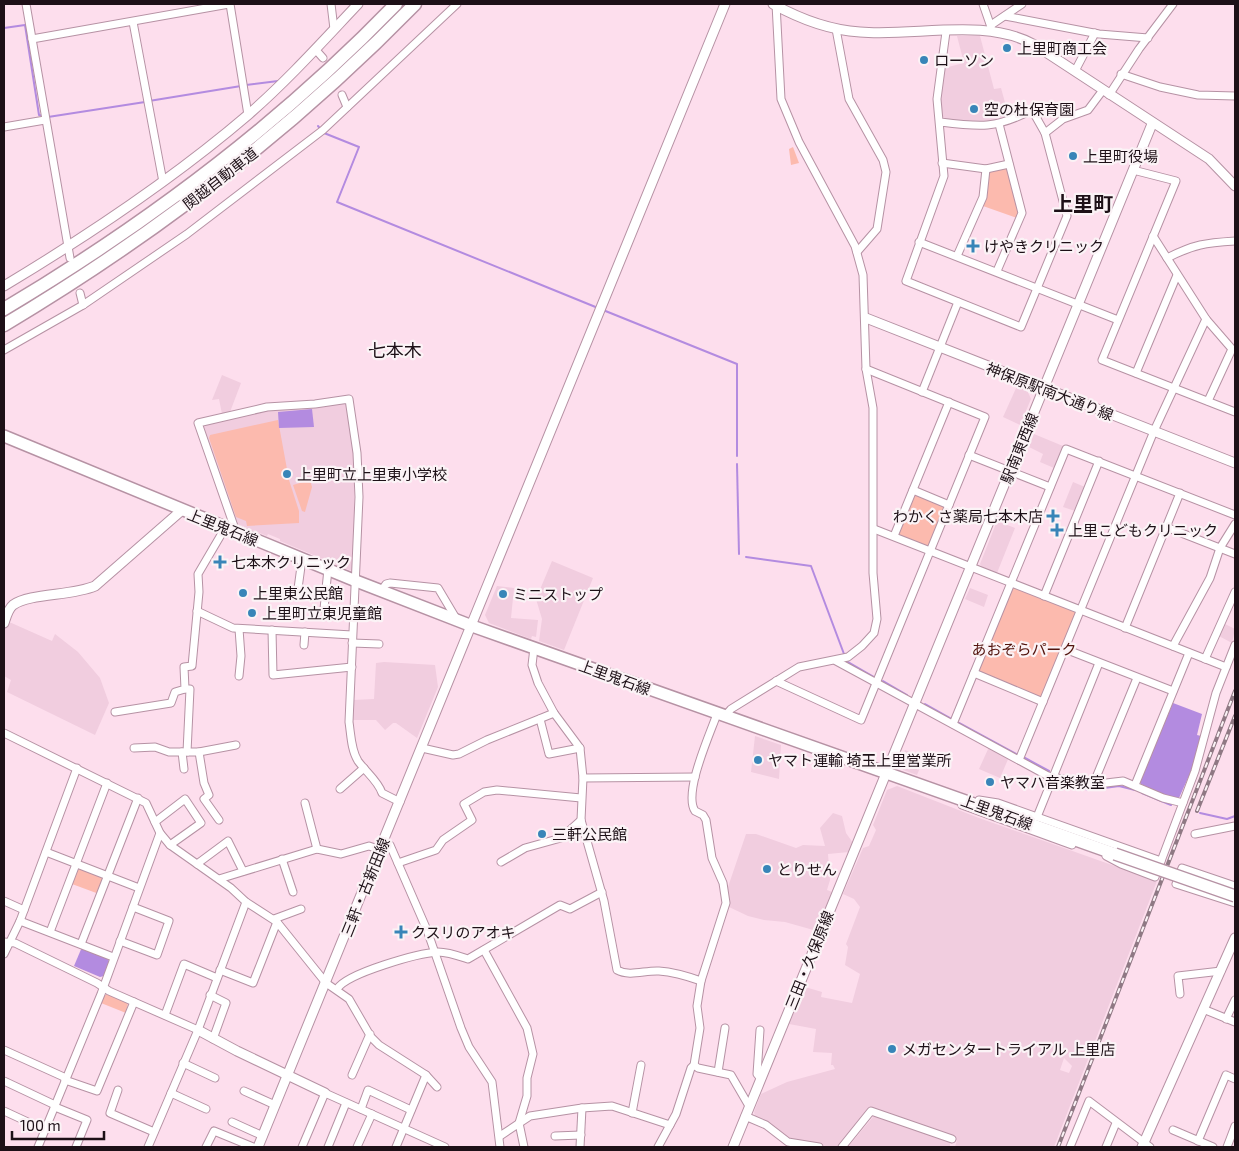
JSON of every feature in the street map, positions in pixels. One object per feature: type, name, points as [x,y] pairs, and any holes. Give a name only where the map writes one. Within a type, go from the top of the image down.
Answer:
[{"type":"highway","name":"関越自動車道","points":[[4,309],[99,250],[194,182],[312,84],[396,4]]},
{"type":"highway","name":"関越自動車道","points":[[4,325],[106,262],[202,194],[326,91],[415,4]]},
{"type":"main road","name":"上里鬼石線","points":[[4,436],[328,570],[472,626],[1235,896]]},
{"type":"street","points":[[26,4],[70,258]]},
{"type":"street","points":[[32,39],[229,4],[248,115]]},
{"type":"street","points":[[331,4],[334,29]]},
{"type":"street","points":[[4,286],[68,247],[163,182],[248,115],[316,49],[358,4]]},
{"type":"street","points":[[4,350],[83,305],[187,234],[322,130],[457,4]]},
{"type":"street","name":"三軒・古新田線","points":[[258,1147],[725,4]]},
{"type":"street","points":[[775,4],[804,19],[836,29],[875,33],[946,32],[992,28],[1026,40],[1209,160],[1235,186]]},
{"type":"street","points":[[658,1147],[676,1114],[694,1064],[700,1028],[697,1006],[701,980],[726,903],[722,883],[712,858],[705,817],[692,808],[695,777],[721,715],[776,681],[808,664],[836,661],[856,652],[868,640],[876,626],[873,573],[873,408],[866,369],[866,290],[857,252],[799,142],[781,99],[775,4]]},
{"type":"street","points":[[984,4],[992,28]]},
{"type":"street","points":[[992,28],[1022,4]]},
{"type":"street","points":[[1044,133],[1062,119],[1088,110],[1106,93],[1173,4]]},
{"type":"street","points":[[1005,16],[1095,33],[1148,38]]},
{"type":"street","points":[[133,22],[163,182]]},
{"type":"street","points":[[836,29],[849,99],[883,160],[886,172],[877,230],[857,252]]},
{"type":"street","points":[[940,122],[983,127],[999,124],[1032,110],[1044,133],[1067,216],[1021,327],[906,281],[944,176],[937,99],[946,32]]},
{"type":"street","points":[[1075,71],[1095,33]]},
{"type":"street","points":[[316,49],[323,58]]},
{"type":"street","points":[[1121,74],[1160,87],[1198,95],[1235,96]]},
{"type":"street","points":[[342,95],[347,107]]},
{"type":"street","points":[[4,127],[45,120]]},
{"type":"street","points":[[997,272],[1022,213],[999,124]]},
{"type":"street","name":"駅南東西線","points":[[887,773],[1152,124]]},
{"type":"street","points":[[942,163],[986,169],[1009,164]]},
{"type":"street","points":[[957,256],[983,197],[986,169]]},
{"type":"street","points":[[1133,170],[1176,181],[1102,360],[1235,412]]},
{"type":"street","points":[[1153,236],[1206,319],[1232,349],[1208,401]]},
{"type":"street","points":[[1167,258],[1200,244],[1235,241]]},
{"type":"street","points":[[919,242],[1118,320]]},
{"type":"street","points":[[1136,373],[1177,274]]},
{"type":"street","points":[[80,293],[83,305]]},
{"type":"street","points":[[922,392],[958,302]]},
{"type":"street","name":"神保原駅南大通り線","points":[[866,318],[1235,463]]},
{"type":"street","points":[[1020,760],[1154,431],[1206,319]]},
{"type":"street","points":[[776,681],[861,720],[985,416],[866,369]]},
{"type":"street","points":[[185,689],[184,667],[192,666],[198,574],[231,530],[198,423],[268,407],[315,404],[349,399],[358,470],[356,581],[349,722],[355,754],[382,793],[400,802]]},
{"type":"street","points":[[894,536],[949,402]]},
{"type":"street","points":[[953,724],[1066,449],[1235,515]]},
{"type":"street","points":[[969,455],[1050,487]]},
{"type":"street","points":[[1044,596],[1099,461]]},
{"type":"street","points":[[913,490],[949,505]]},
{"type":"street","points":[[1125,628],[1180,493]]},
{"type":"street","points":[[4,623],[11,607],[22,601],[78,592],[95,586],[182,510]]},
{"type":"street","points":[[1173,646],[1210,578],[1220,548],[1235,524]]},
{"type":"street","points":[[1166,527],[1235,554]]},
{"type":"street","points":[[874,529],[1226,668]]},
{"type":"street","points":[[275,596],[297,596],[302,559]]},
{"type":"street","points":[[324,609],[328,570]]},
{"type":"street","points":[[381,591],[386,584],[390,583],[438,588],[457,620]]},
{"type":"street","points":[[1205,659],[1235,592]]},
{"type":"street","points":[[197,611],[228,627],[239,629],[352,635]]},
{"type":"street","points":[[239,629],[242,656],[239,676]]},
{"type":"street","points":[[272,630],[273,675],[352,668]]},
{"type":"street","points":[[304,645],[305,632]]},
{"type":"street","points":[[352,644],[379,644]]},
{"type":"street","points":[[951,796],[960,804],[981,813],[1113,859],[1155,877],[1196,771],[1216,693],[1235,645]]},
{"type":"street","points":[[534,648],[531,656],[534,674],[554,713],[580,748],[583,778],[581,820],[602,892],[617,970],[623,974],[656,971],[670,972],[701,980]]},
{"type":"street","points":[[1065,650],[1173,692]]},
{"type":"street","points":[[1135,785],[1189,653]]},
{"type":"street","points":[[836,661],[1052,777],[1095,785],[1123,781],[1163,798],[1183,803]]},
{"type":"street","points":[[1036,817],[1100,663]]},
{"type":"street","points":[[974,673],[1043,702]]},
{"type":"street","points":[[1095,785],[1095,780],[1137,678]]},
{"type":"street","points":[[115,712],[171,702],[175,692],[190,689],[184,770]]},
{"type":"street","points":[[422,748],[453,755],[459,754],[487,740],[554,713]]},
{"type":"street","points":[[540,719],[549,754],[580,748]]},
{"type":"street","points":[[4,733],[146,803],[160,833],[170,845],[219,879],[246,902],[275,920],[326,983],[349,999],[370,1034],[379,1045],[426,1075],[437,1087]]},
{"type":"street","points":[[134,748],[155,747],[169,752],[199,752],[236,745]]},
{"type":"street","points":[[199,752],[204,783],[209,795],[204,799],[219,820]]},
{"type":"street","points":[[4,954],[6,943],[20,921],[76,768]]},
{"type":"street","points":[[340,789],[364,768]]},
{"type":"street","name":"三田・久保原線","points":[[733,1147],[887,773]]},
{"type":"street","points":[[583,778],[695,777]]},
{"type":"street","points":[[50,932],[107,783]]},
{"type":"street","points":[[398,863],[436,850],[442,840],[472,820],[464,804],[484,792],[497,790],[581,798]]},
{"type":"street","points":[[951,796],[961,795],[988,803],[998,803],[1161,860]]},
{"type":"street","points":[[81,944],[138,798]]},
{"type":"street","points":[[156,822],[185,799],[200,823],[170,845]]},
{"type":"street","points":[[305,803],[317,849]]},
{"type":"street","points":[[501,862],[525,848],[561,838],[576,822],[581,820]]},
{"type":"street","points":[[1195,834],[1235,826]]},
{"type":"street","points":[[38,1147],[103,986],[160,833]]},
{"type":"street","points":[[197,864],[228,841],[243,871]]},
{"type":"street","points":[[219,879],[317,849],[341,854],[369,846],[390,845],[435,952],[461,1028],[469,1046],[492,1082],[500,1147]]},
{"type":"street","points":[[46,852],[139,888]]},
{"type":"street","points":[[282,859],[293,892]]},
{"type":"street","points":[[1235,886],[1182,868],[1176,884],[1235,903]]},
{"type":"street","points":[[337,989],[343,982],[368,970],[435,952],[468,959],[560,905],[570,909],[602,892]]},
{"type":"street","points":[[4,901],[24,910]]},
{"type":"street","points":[[148,1147],[198,1030],[246,902]]},
{"type":"street","points":[[120,942],[157,954],[169,921],[133,908]]},
{"type":"street","points":[[220,970],[254,983],[275,920],[301,909]]},
{"type":"street","points":[[20,921],[113,957]]},
{"type":"street","points":[[6,943],[15,943],[346,1103],[445,1147]]},
{"type":"street","points":[[1072,1147],[1089,1101],[1145,1146],[1203,1009],[1234,943]]},
{"type":"street","points":[[484,950],[527,1028],[533,1054],[519,1123],[524,1147]]},
{"type":"street","points":[[165,1015],[184,964],[217,978]]},
{"type":"street","points":[[1180,994],[1178,976],[1221,970]]},
{"type":"street","points":[[210,995],[226,1003],[213,1039]]},
{"type":"street","points":[[1226,1019],[1235,1000]]},
{"type":"street","points":[[4,1050],[66,1079],[97,1091],[134,1002]]},
{"type":"street","points":[[1203,1009],[1235,1022]]},
{"type":"street","points":[[718,1072],[725,1028]]},
{"type":"street","points":[[760,1030],[757,1074],[760,1079]]},
{"type":"street","points":[[352,1074],[370,1034]]},
{"type":"street","points":[[183,1064],[215,1078]]},
{"type":"street","points":[[694,1064],[698,1068],[731,1075],[749,1106]]},
{"type":"street","points":[[632,1113],[641,1065]]},
{"type":"street","points":[[396,1147],[426,1075]]},
{"type":"street","points":[[1198,1141],[1226,1075],[1235,1079]]},
{"type":"street","points":[[4,1081],[87,1120],[76,1147]]},
{"type":"street","points":[[118,1090],[110,1113],[154,1132]]},
{"type":"street","points":[[361,1110],[368,1090],[411,1110]]},
{"type":"street","points":[[244,1091],[275,1105]]},
{"type":"street","points":[[171,1093],[206,1109]]},
{"type":"street","points":[[302,1147],[325,1093]]},
{"type":"street","points":[[328,1147],[346,1103]]},
{"type":"street","points":[[500,1136],[530,1116],[582,1108],[612,1106],[670,1125]]},
{"type":"street","points":[[582,1108],[581,1135],[583,1146]]},
{"type":"street","points":[[4,1111],[45,1130]]},
{"type":"street","points":[[842,1147],[871,1111],[952,1139]]},
{"type":"street","points":[[357,1147],[372,1114]]},
{"type":"street","points":[[745,1116],[766,1125],[788,1142],[819,1147]]},
{"type":"street","points":[[232,1122],[263,1136]]},
{"type":"street","points":[[1106,1147],[1116,1123]]},
{"type":"street","points":[[1227,1147],[1235,1126]]},
{"type":"street","points":[[1172,1130],[1213,1147]]},
{"type":"street","points":[[206,1147],[214,1131],[254,1147]]},
{"type":"street","points":[[555,1136],[581,1135]]},
{"type":"shaded area","points":[[957,36],[980,36],[994,89],[1001,88],[1009,117],[984,125],[944,120],[942,118],[941,102],[944,68],[964,63]]},
{"type":"shaded area","points":[[222,375],[241,383],[230,412],[222,414],[219,399],[212,400]]},
{"type":"shaded area","points":[[1017,386],[1027,390],[1031,399],[1020,425],[1003,417]]},
{"type":"shaded area","name":"上里町立上里東小学校","points":[[347,403],[354,453],[354,572],[280,541],[280,539],[268,534],[267,536],[235,523],[202,426],[261,410]]},
{"type":"shaded area","points":[[312,409],[314,427],[279,428],[278,412]]},
{"type":"shaded area","points":[[1034,434],[1063,446],[1054,468],[1040,462],[1043,454],[1029,447]]},
{"type":"shaded area","points":[[1073,482],[1085,487],[1075,511],[1063,507]]},
{"type":"shaded area","points":[[997,521],[1015,528],[997,573],[980,564]]},
{"type":"shaded area","points":[[552,561],[593,578],[564,650],[539,641],[542,619],[536,599]]},
{"type":"shaded area","points":[[497,586],[514,588],[511,618],[538,620],[536,637],[532,636],[531,639],[489,623],[485,615]]},
{"type":"shaded area","points":[[970,588],[988,595],[984,607],[965,599]]},
{"type":"shaded area","points":[[7,621],[52,641],[55,634],[78,652],[100,678],[109,703],[95,735],[7,692],[11,680],[4,676],[4,630]]},
{"type":"shaded area","points":[[1223,623],[1235,629],[1232,643],[1217,635]]},
{"type":"shaded area","points":[[376,663],[435,665],[438,687],[417,738],[396,723],[393,723],[385,730],[376,720],[351,720],[353,700],[374,699]]},
{"type":"shaded area","points":[[1173,703],[1202,714],[1197,735],[1201,736],[1192,769],[1179,798],[1164,795],[1141,784],[1140,781]]},
{"type":"shaded area","points":[[755,736],[781,745],[779,779],[751,772]]},
{"type":"shaded area","points":[[989,747],[1009,757],[1000,778],[979,769]]},
{"type":"shaded area","points":[[905,750],[924,758],[917,775],[903,770],[900,762]]},
{"type":"shaded area","points":[[897,786],[979,818],[1157,881],[1054,1147],[955,1147],[957,1140],[871,1109],[839,1147],[832,1147],[791,1140],[755,1117],[754,1112],[761,1094],[787,1082],[835,1069],[831,1065],[832,1053],[813,1052],[816,1029],[789,1024],[805,987],[822,992],[821,997],[852,1003],[860,974],[845,965],[848,947],[846,944],[860,907],[854,899],[843,894],[863,848],[869,846],[876,830],[873,825],[887,790]],"holes":[[[1064,1058],[1072,1066],[1069,1073],[1060,1070]]]},
{"type":"shaded area","points":[[833,813],[842,816],[846,833],[853,843],[849,852],[828,854],[830,880],[827,890],[832,892],[817,931],[785,922],[748,916],[729,907],[728,887],[746,834],[756,834],[796,848],[803,845],[825,846],[820,828]]},
{"type":"shaded area","points":[[82,947],[107,958],[109,961],[104,976],[100,977],[74,966]]},
{"type":"shaded area","points":[[876,1116],[950,1142],[950,1147],[848,1147],[873,1117]]},
{"type":"green space","points":[[793,147],[799,163],[791,165],[789,149]]},
{"type":"green space","points":[[1005,167],[1008,169],[1019,213],[1017,218],[983,206],[988,171]]},
{"type":"green space","points":[[278,420],[289,480],[299,511],[299,523],[247,526],[246,521],[236,517],[209,438],[210,435]]},
{"type":"green space","points":[[310,480],[312,487],[305,512],[302,511],[293,485]]},
{"type":"green space","points":[[916,494],[944,505],[945,508],[930,546],[927,547],[899,536],[898,533]]},
{"type":"green space","name":"あおぞらパーク","points":[[1014,588],[1075,612],[1076,615],[1043,696],[1040,697],[979,673],[978,670],[1011,590]]},
{"type":"green space","points":[[81,869],[102,877],[104,881],[99,894],[72,884],[77,870]]},
{"type":"green space","points":[[108,994],[128,1003],[126,1013],[101,1003],[103,996]]},
{"type":"waterway","points":[[4,28],[25,25],[39,115],[44,116]]},
{"type":"waterway","points":[[246,85],[278,81],[280,83]]},
{"type":"waterway","points":[[149,101],[241,86]]},
{"type":"waterway","points":[[48,117],[145,102]]},
{"type":"waterway","points":[[318,126],[324,133],[359,147],[337,202],[598,308]]},
{"type":"waterway","points":[[603,310],[737,364],[737,456]]},
{"type":"waterway","points":[[737,464],[739,554]]},
{"type":"waterway","points":[[746,557],[811,566],[844,654]]},
{"type":"waterway","points":[[848,662],[874,677]]},
{"type":"waterway","points":[[883,681],[907,695]]},
{"type":"waterway","points":[[925,704],[950,718]]},
{"type":"waterway","points":[[959,723],[1016,754]]},
{"type":"waterway","points":[[1025,758],[1049,771]]},
{"type":"waterway","points":[[1057,783],[1090,790],[1119,786],[1135,790]]},
{"type":"waterway","points":[[1142,793],[1171,805]]},
{"type":"waterway","points":[[1200,813],[1227,819],[1235,816]]},
{"type":"railway","points":[[1058,1147],[1235,691]]},
{"type":"railway","points":[[1197,811],[1235,716]]},
{"type":"place","name":"上里町商工会","points":[[1007,48]]},
{"type":"place","name":"ローソン","points":[[924,60]]},
{"type":"place","name":"空の杜保育園","points":[[974,109]]},
{"type":"place","name":"上里町役場","points":[[1073,156]]},
{"type":"place","name":"けやきクリニック","points":[[973,246]]},
{"type":"place","name":"上里町立上里東小学校","points":[[287,474]]},
{"type":"place","name":"わかくさ薬局七本木店","points":[[1053,516]]},
{"type":"place","name":"上里こどもクリニック","points":[[1057,530]]},
{"type":"place","name":"七本木クリニック","points":[[220,562]]},
{"type":"place","name":"上里東公民館","points":[[243,593]]},
{"type":"place","name":"ミニストップ","points":[[503,594]]},
{"type":"place","name":"上里町立東児童館","points":[[252,613]]},
{"type":"place","name":"ヤマト運輸 埼玉上里営業所","points":[[758,760]]},
{"type":"place","name":"ヤマハ音楽教室","points":[[990,782]]},
{"type":"place","name":"三軒公民館","points":[[542,834]]},
{"type":"place","name":"とりせん","points":[[767,869]]},
{"type":"place","name":"クスリのアオキ","points":[[401,932]]},
{"type":"place","name":"メガセンタートライアル 上里店","points":[[892,1049]]},
{"type":"district","name":"上里町","points":[[1083,203]]},
{"type":"district","name":"七本木","points":[[395,350]]}]
